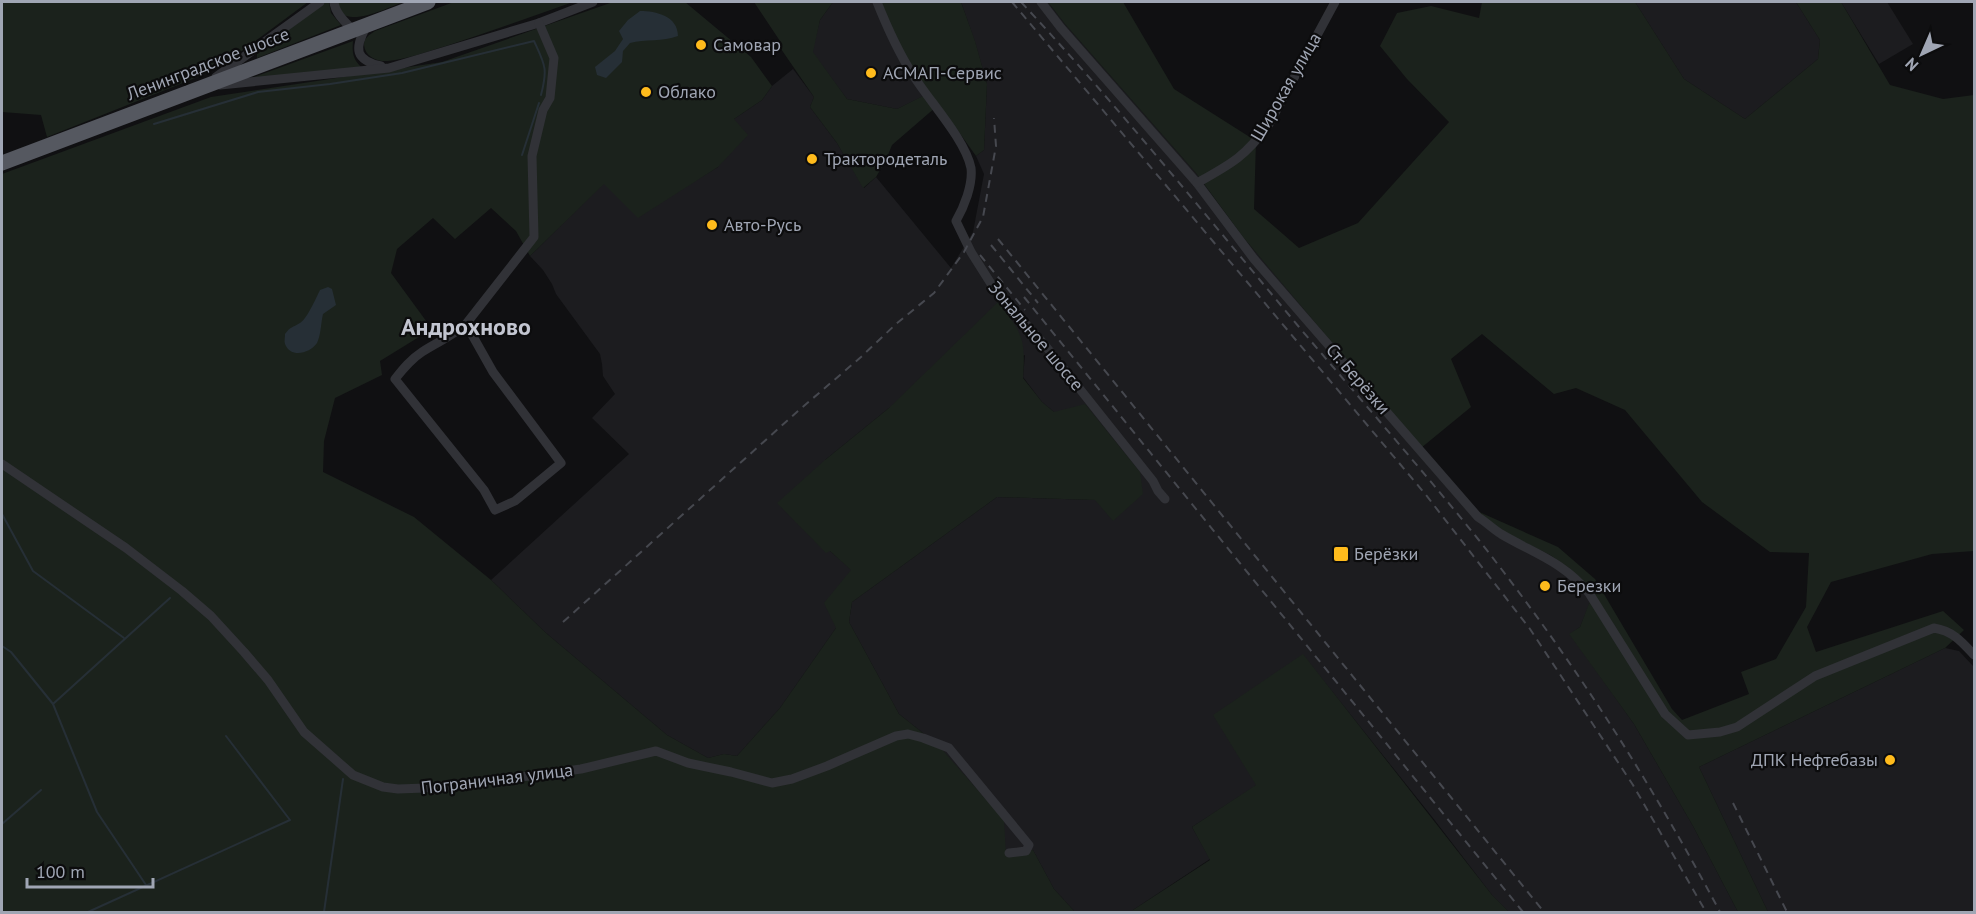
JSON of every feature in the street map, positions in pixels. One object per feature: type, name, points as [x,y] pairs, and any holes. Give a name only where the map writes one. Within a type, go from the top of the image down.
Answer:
[{"type":"highway","name":"Ленинградское шоссе","points":[[2,163],[428,2]]},
{"type":"street","points":[[202,87],[320,2]]},
{"type":"street","points":[[334,2],[342,18],[360,27],[358,49],[361,56],[367,63],[389,68]]},
{"type":"street","points":[[202,87],[389,68],[539,22],[593,2]]},
{"type":"street","name":"Зональное шоссе","points":[[877,2],[890,35],[912,75],[950,127],[968,159],[971,171],[969,183],[963,208],[956,221],[971,252],[995,290],[1044,344],[1165,499]]},
{"type":"street","name":"Ст. Берёзки","points":[[1041,2],[1061,28],[1197,183],[1262,268],[1478,517],[1499,533],[1549,558],[1580,582],[1665,714],[1688,735],[1720,732],[1737,727],[1815,676],[1934,628],[1955,635],[1974,655]]},
{"type":"street","name":"Широкая улица","points":[[1197,183],[1234,162],[1256,142],[1269,124],[1335,2]]},
{"type":"street","points":[[466,324],[493,372],[561,463],[515,501],[495,510],[484,490],[395,379],[405,366],[421,353],[456,334],[466,324],[534,237],[532,156],[543,110],[550,98],[554,58],[539,22]]},
{"type":"street","name":"Пограничная улица","points":[[2,464],[126,548],[211,616],[258,668],[304,732],[353,775],[369,782],[398,789],[425,788],[581,769],[656,751],[688,763],[731,771],[772,783],[792,779],[827,766],[882,740],[908,734],[940,743],[949,748],[1029,845],[1026,851],[1009,853]]},
{"type":"shaded area","points":[[2,2],[308,2],[243,50],[203,75],[47,137],[41,115],[2,112]]},
{"type":"shaded area","points":[[325,2],[329,2],[331,13],[341,25],[257,58],[257,54]]},
{"type":"shaded area","points":[[337,2],[403,2],[361,17],[353,17],[340,11]]},
{"type":"shaded area","points":[[454,2],[573,2],[410,57],[384,61],[376,60],[367,53],[365,40],[375,31]]},
{"type":"shaded area","points":[[613,2],[685,2],[751,57],[772,86],[762,100],[734,119],[748,135],[718,167],[638,218],[604,184],[530,256],[516,231],[491,208],[455,239],[433,218],[397,249],[391,273],[432,329],[380,361],[382,375],[335,398],[324,441],[323,472],[414,517],[491,580],[546,633],[667,735],[708,758],[724,754],[737,756],[780,708],[836,628],[824,603],[851,570],[830,551],[826,553],[777,503],[889,408],[998,302],[1021,337],[1024,354],[1023,378],[1042,402],[1054,412],[1085,404],[1140,472],[1143,494],[1113,521],[1095,500],[997,497],[852,602],[849,622],[899,714],[938,745],[1004,820],[1006,855],[1033,850],[1054,889],[1075,912],[2,912],[2,174],[211,97],[442,62]]},
{"type":"shaded area","points":[[754,2],[833,2],[820,20],[813,52],[847,99],[897,109],[927,94],[892,34],[881,2],[961,2],[987,84],[984,150],[976,156],[956,128],[936,107],[892,145],[876,177],[863,188],[837,143],[810,107],[814,97],[779,46],[780,41]]},
{"type":"shaded area","name":"АСМАП-Сервис","points":[[833,2],[881,2],[928,94],[897,109],[847,99],[812,52],[820,20]]},
{"type":"shaded area","points":[[961,2],[1048,2],[1196,173],[1243,237],[1477,511],[1500,530],[1550,555],[1569,568],[1594,593],[1580,627],[1570,634],[1634,724],[1693,826],[1738,912],[1509,912],[1492,895],[1303,655],[1257,785],[1192,827],[1210,859],[1133,912],[1075,912],[1054,889],[1033,850],[1006,855],[938,745],[899,714],[849,622],[852,602],[997,497],[1095,500],[1054,412],[1042,402],[1023,377],[1025,355],[889,408],[825,460],[830,551],[852,570],[836,628],[780,708],[737,756],[724,754],[708,758],[667,735],[546,633],[491,580],[629,454],[592,418],[615,394],[603,376],[600,354],[556,294],[543,270],[530,256],[604,183],[690,184],[718,167],[734,119],[762,100],[772,86],[793,69],[814,97],[810,107],[837,143],[864,188],[876,177],[951,268],[973,232],[984,174],[976,156],[984,150],[987,84]]},
{"type":"shaded area","points":[[1048,2],[1123,2],[1174,89],[1256,141],[1254,209],[1299,248],[1358,223],[1449,122],[1407,79],[1380,46],[1397,13],[1431,6],[1479,18],[1482,2],[1635,2],[1684,79],[1745,119],[1818,59],[1820,40],[1796,2],[1841,2],[1890,85],[1943,99],[1974,95],[1974,551],[1932,554],[1831,582],[1807,627],[1816,652],[1943,611],[1964,630],[1945,648],[1699,767],[1768,912],[1738,912],[1693,826],[1634,724],[1569,634],[1580,627],[1593,593],[1569,568],[1550,555],[1500,530],[1477,511],[1558,547],[1595,579],[1672,709],[1682,720],[1749,694],[1741,672],[1776,659],[1806,607],[1809,553],[1770,552],[1702,502],[1625,410],[1576,388],[1554,394],[1482,334],[1451,359],[1471,407],[1421,448],[1243,237],[1196,173]]},
{"type":"shaded area","points":[[1635,2],[1796,2],[1820,40],[1818,59],[1745,119],[1684,79]]},
{"type":"shaded area","points":[[1841,2],[1887,2],[1913,44],[1879,64]]},
{"type":"shaded area","points":[[640,11],[653,12],[670,19],[677,29],[678,36],[630,43],[623,51],[622,62],[606,78],[597,75],[595,67],[615,51],[623,39],[619,31]]},
{"type":"shaded area","points":[[353,41],[354,56],[361,67],[255,79],[254,77]]},
{"type":"shaded area","points":[[328,287],[332,289],[336,305],[323,314],[317,343],[305,352],[292,352],[285,344],[285,334],[290,328],[303,321],[320,290]]},
{"type":"shaded area","points":[[1945,648],[1959,651],[1974,667],[1974,912],[1768,912],[1699,767]]},
{"type":"shaded area","points":[[1303,654],[1492,895],[1509,912],[1133,912],[1210,860],[1192,827],[1256,785],[1213,715]]},
{"type":"waterway","points":[[154,124],[258,92],[402,73],[534,41],[544,67],[541,95]]},
{"type":"waterway","points":[[522,155],[539,103]]},
{"type":"waterway","points":[[2,514],[33,571],[124,638]]},
{"type":"waterway","points":[[53,704],[170,598]]},
{"type":"waterway","points":[[2,646],[11,652],[53,704],[97,812],[146,885]]},
{"type":"waterway","points":[[88,912],[290,820],[226,736]]},
{"type":"waterway","points":[[324,912],[343,779]]},
{"type":"waterway","points":[[2,824],[41,790]]},
{"type":"railway","points":[[1012,2],[1426,495],[1530,629],[1633,785],[1706,912]]},
{"type":"railway","points":[[1021,2],[1093,81],[1434,485],[1512,583],[1608,720],[1666,815],[1720,912]]},
{"type":"railway","points":[[563,622],[896,324],[934,293],[964,252],[983,217],[996,146],[994,118]]},
{"type":"railway","points":[[998,239],[1544,912]]},
{"type":"railway","points":[[991,245],[1038,303]]},
{"type":"railway","points":[[980,255],[1025,310]]},
{"type":"railway","points":[[1024,297],[1523,912]]},
{"type":"railway","points":[[1733,803],[1787,912]]},
{"type":"place","name":"Самовар","points":[[701,45]]},
{"type":"place","name":"АСМАП-Сервис","points":[[871,73]]},
{"type":"place","name":"Облако","points":[[646,92]]},
{"type":"place","name":"Трактородеталь","points":[[812,159]]},
{"type":"place","name":"Авто-Русь","points":[[712,225]]},
{"type":"place","name":"Берёзки","points":[[1341,554]]},
{"type":"place","name":"Березки","points":[[1545,586]]},
{"type":"place","name":"ДПК Нефтебазы","points":[[1890,760]]},
{"type":"district","name":"Андрохново","points":[[466,327]]}]
